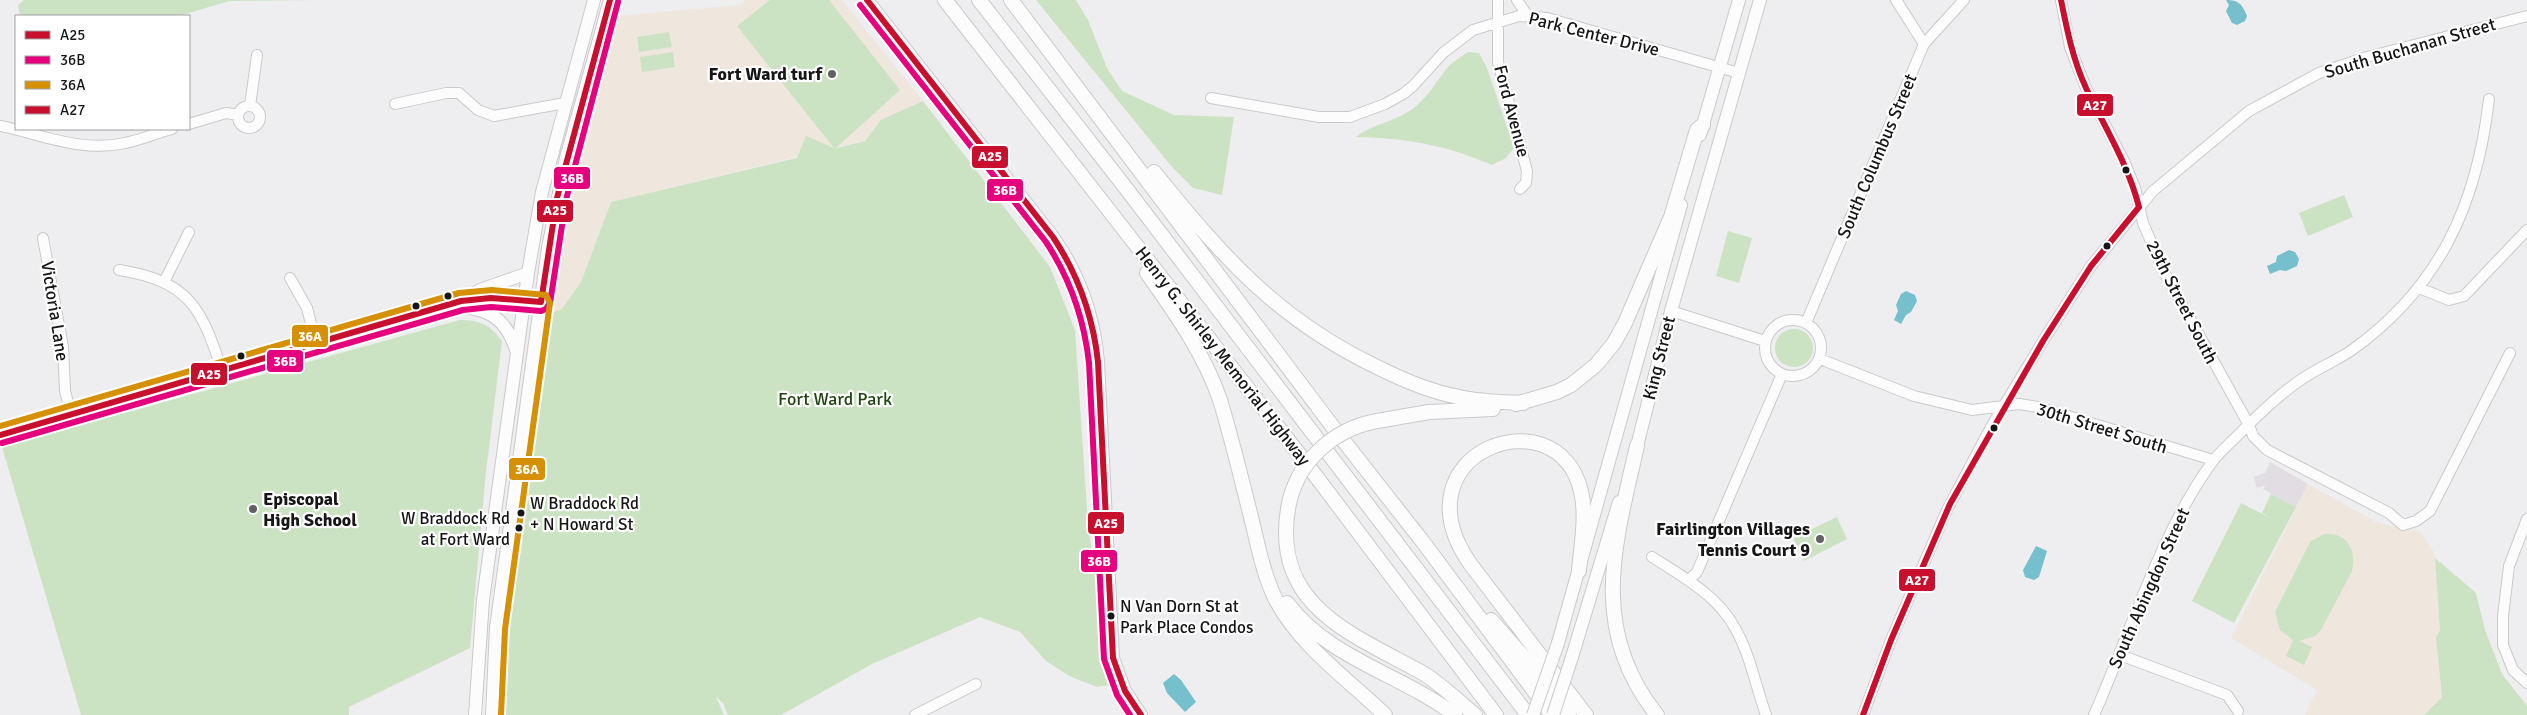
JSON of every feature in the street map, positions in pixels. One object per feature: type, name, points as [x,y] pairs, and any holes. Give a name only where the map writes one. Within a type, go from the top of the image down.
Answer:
[{"type":"highway","name":"Henry G. Shirley Memorial Highway","points":[[945,0],[1306,463],[1496,715]]},
{"type":"highway","points":[[979,0],[1126,187],[1274,386],[1528,715]]},
{"type":"highway","points":[[1011,0],[1339,434],[1423,542],[1552,715]]},
{"type":"highway","points":[[1039,36],[1105,112],[1212,243],[1248,280],[1288,314],[1316,335],[1398,378],[1458,397],[1490,402],[1523,403]]},
{"type":"highway","points":[[1475,715],[1423,673],[1359,640],[1324,613],[1301,590],[1287,552],[1288,509],[1291,491],[1306,463],[1330,440],[1361,424],[1429,412],[1498,408],[1523,403],[1571,385],[1596,365],[1614,343],[1625,323],[1671,217],[1697,130],[1703,125]]},
{"type":"highway","points":[[1060,148],[1197,347],[1212,379],[1224,416],[1262,562],[1277,601],[1294,627],[1332,668],[1385,715]]},
{"type":"highway","points":[[1579,571],[1583,499],[1576,477],[1566,462],[1553,451],[1531,443],[1496,444],[1475,455],[1459,474],[1450,500],[1452,531],[1471,565],[1586,715]]},
{"type":"highway","points":[[1637,446],[1617,534],[1612,601],[1614,620],[1625,662],[1638,688],[1657,715]]},
{"type":"highway","points":[[1423,542],[1529,663],[1569,715]]},
{"type":"highway","points":[[1262,562],[1279,594],[1313,632],[1338,650],[1430,698],[1455,715]]},
{"type":"main road","points":[[475,715],[483,600],[528,273],[542,192],[594,0]]},
{"type":"main road","points":[[492,715],[496,628],[557,198],[610,0]]},
{"type":"main road","points":[[867,0],[1053,237],[1072,266],[1084,292],[1093,323],[1098,362],[1114,658],[1122,685],[1141,715]]},
{"type":"main road","name":"King Street","points":[[1533,715],[1558,643],[1579,571],[1739,0]]},
{"type":"main road","name":"King Street","points":[[1552,715],[1572,657],[1594,578],[1637,446],[1671,311],[1760,0]]},
{"type":"main road","points":[[461,301],[486,288],[528,273]]},
{"type":"main road","points":[[448,305],[481,310],[493,316],[504,325],[517,353]]},
{"type":"street","name":"Ford Avenue","points":[[1498,0],[1496,22],[1500,75],[1517,127],[1527,172],[1526,183],[1520,189]]},
{"type":"street","points":[[1517,0],[1527,15]]},
{"type":"street","points":[[1910,0],[1898,4],[1924,44]]},
{"type":"street","name":"South Columbus Street","points":[[1806,323],[1924,44],[1964,0]]},
{"type":"street","name":"29th Street South","points":[[2061,0],[2070,46],[2086,88],[2125,163],[2135,188],[2143,223],[2164,272],[2249,425],[2252,436],[2267,450],[2389,513],[2403,525],[2416,521],[2430,511],[2510,352]]},
{"type":"street","name":"Park Center Drive","points":[[1211,98],[1319,117],[1350,117],[1403,94],[1456,41],[1474,30],[1496,22],[1527,15],[1547,18],[1739,73]]},
{"type":"street","name":"South Buchanan Street","points":[[1864,715],[1891,640],[1950,504],[2005,405],[2091,266],[2153,191],[2249,111],[2319,72],[2367,57],[2527,16]]},
{"type":"street","points":[[250,106],[257,55]]},
{"type":"street","points":[[395,104],[446,93],[458,93],[478,110],[494,116],[565,103]]},
{"type":"street","name":"South Abingdon Street","points":[[2094,715],[2167,541],[2187,502],[2213,460],[2249,425],[2302,379],[2351,350],[2379,328],[2419,288],[2449,242],[2469,198],[2483,147],[2488,98]]},
{"type":"street","points":[[250,106],[257,110],[260,116],[256,126],[244,127],[238,115],[241,108],[250,106]]},
{"type":"street","points":[[190,124],[226,113],[238,115]]},
{"type":"street","points":[[0,126],[56,141],[93,146],[124,144],[166,130]]},
{"type":"street","points":[[2419,288],[2449,300],[2464,296],[2527,230]]},
{"type":"street","points":[[164,282],[189,232]]},
{"type":"street","name":"Victoria Lane","points":[[43,238],[62,338],[65,391],[71,414]]},
{"type":"street","points":[[119,270],[150,276],[181,293],[202,316],[222,370]]},
{"type":"street","points":[[290,278],[307,308],[316,343]]},
{"type":"street","points":[[0,435],[461,301],[479,297],[496,297],[541,302]]},
{"type":"street","points":[[1671,311],[1766,341]]},
{"type":"street","points":[[1796,320],[1806,323],[1813,328],[1819,338],[1822,351],[1820,359],[1812,369],[1803,375],[1792,377],[1772,368],[1768,361],[1766,341],[1770,332],[1781,322],[1796,320]]},
{"type":"street","name":"30th Street South","points":[[1820,359],[1914,396],[1972,410],[2019,404],[2038,408],[2213,460]]},
{"type":"street","points":[[1689,580],[1697,572],[1782,374]]},
{"type":"street","points":[[2527,519],[2509,566],[2503,616],[2503,645],[2513,670],[2527,683]]},
{"type":"street","points":[[1652,557],[1689,580],[1711,600],[1734,626],[1766,715]]},
{"type":"street","points":[[2120,655],[2228,695],[2238,711]]},
{"type":"street","points":[[915,715],[976,684]]},
{"type":"shaded area","points":[[746,0],[842,0],[940,122],[611,202],[581,282],[562,310],[551,313],[564,219],[579,147],[615,16],[739,5]]},
{"type":"shaded area","points":[[2270,462],[2308,484],[2296,507],[2263,489],[2266,485],[2257,488],[2254,477],[2265,473]]},
{"type":"shaded area","points":[[2308,484],[2376,522],[2420,532],[2433,551],[2440,630],[2436,637],[2442,697],[2424,715],[2305,715],[2317,690],[2231,638]]},
{"type":"green space","points":[[24,0],[313,0],[229,1],[182,15],[20,15],[18,5]]},
{"type":"green space","name":"Fort Ward Park","points":[[770,0],[829,0],[900,90],[836,148],[865,141],[881,120],[923,101],[1050,267],[1075,330],[1088,525],[1111,685],[1097,687],[1069,676],[1046,661],[1020,632],[980,617],[872,664],[781,715],[728,715],[723,703],[716,697],[724,715],[503,715],[508,617],[551,313],[562,309],[581,282],[611,202],[797,158],[806,136],[834,148],[737,26]]},
{"type":"green space","points":[[1036,0],[1076,0],[1088,20],[1107,68],[1122,91],[1174,115],[1234,117],[1222,195],[1193,188],[1172,167]]},
{"type":"green space","points":[[669,32],[672,47],[639,52],[637,37]]},
{"type":"green space","points":[[673,52],[675,67],[642,72],[640,57]]},
{"type":"green space","points":[[1468,52],[1479,53],[1487,68],[1514,148],[1506,158],[1492,165],[1458,152],[1425,144],[1392,139],[1356,137],[1369,129],[1404,114],[1418,105],[1449,66]]},
{"type":"green space","points":[[2344,195],[2353,217],[2308,236],[2299,213]]},
{"type":"green space","points":[[1728,231],[1752,238],[1739,283],[1716,276]]},
{"type":"green space","name":"Episcopal High School","points":[[460,320],[484,324],[502,341],[486,472],[470,648],[349,707],[349,715],[81,715],[2,447]]},
{"type":"green space","points":[[1794,329],[1807,335],[1813,348],[1807,361],[1794,367],[1781,361],[1775,348],[1781,335]]},
{"type":"green space","points":[[2271,494],[2296,507],[2234,623],[2192,601],[2241,503],[2272,519],[2262,513]]},
{"type":"green space","name":"Fairlington Villages Tennis Court 9","points":[[1837,517],[1847,539],[1804,561],[1793,538]]},
{"type":"green space","points":[[2324,534],[2339,536],[2348,544],[2353,556],[2352,571],[2321,630],[2315,636],[2299,641],[2312,647],[2304,665],[2286,656],[2293,640],[2280,630],[2275,612],[2311,541]]},
{"type":"green space","points":[[2435,558],[2476,593],[2485,630],[2502,674],[2527,706],[2527,715],[2424,715],[2442,697],[2436,637],[2440,630]]},
{"type":"water","points":[[2226,0],[2237,2],[2242,6],[2247,16],[2245,21],[2237,25],[2232,23],[2226,11],[2229,5]]},
{"type":"water","points":[[2289,250],[2295,252],[2299,259],[2297,266],[2286,271],[2280,270],[2270,274],[2267,266],[2276,262],[2277,256]]},
{"type":"water","points":[[1906,291],[1915,295],[1917,301],[1901,324],[1894,320],[1898,311],[1896,305],[1901,294]]},
{"type":"water","points":[[2036,546],[2047,551],[2039,577],[2034,580],[2025,577],[2023,570]]},
{"type":"water","points":[[1174,674],[1181,680],[1196,702],[1185,712],[1167,693],[1163,683]]},
{"type":"transit line","name":"A25","points":[[0,435],[461,301],[491,298],[541,302],[557,198],[610,0]]},
{"type":"transit line","name":"A25","points":[[867,0],[1053,237],[1070,267],[1083,297],[1093,329],[1098,362],[1113,658],[1125,691],[1141,715]]},
{"type":"transit line","name":"A27","points":[[2061,0],[2077,67],[2129,176],[2139,207]]},
{"type":"transit line","name":"36B","points":[[2,443],[463,310],[491,307],[541,311],[546,309],[550,303],[566,200],[618,2]]},
{"type":"transit line","name":"36B","points":[[860,5],[1046,242],[1063,271],[1075,300],[1084,330],[1089,363],[1104,659],[1117,695],[1130,715]]},
{"type":"transit line","name":"A27","points":[[1863,715],[1891,640],[1950,504],[2043,341],[2091,266],[2139,207]]},
{"type":"transit line","name":"36A","points":[[0,426],[459,293],[492,290],[546,295],[550,303],[505,629],[501,715]]},
{"type":"place","name":"Fort Ward turf","points":[[832,74]]},
{"type":"place","name":"Episcopal High School","points":[[253,509]]},
{"type":"place","name":"W Braddock Rd + N Howard St","points":[[521,513]]},
{"type":"place","name":"W Braddock Rd at Fort Ward","points":[[519,528]]},
{"type":"place","name":"Fairlington Villages Tennis Court 9","points":[[1820,539]]},
{"type":"place","name":"N Van Dorn St at Park Place Condos","points":[[1111,616]]}]
